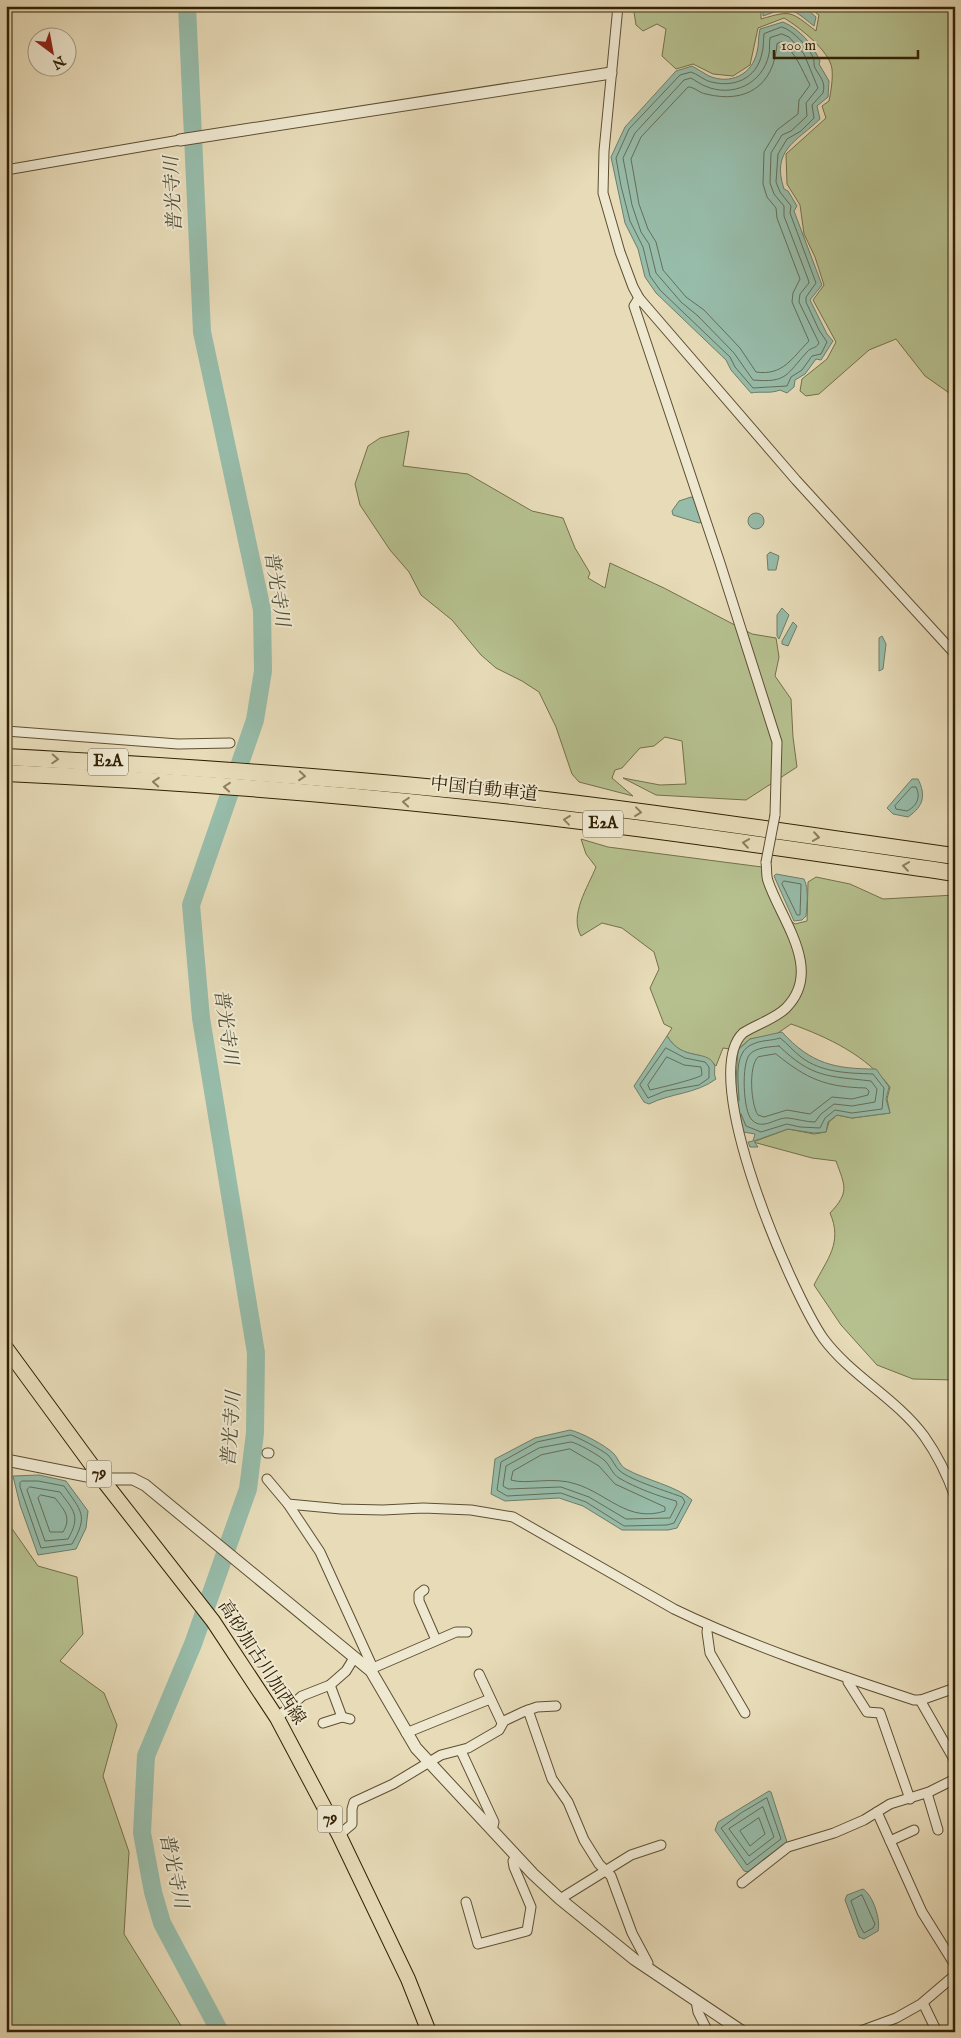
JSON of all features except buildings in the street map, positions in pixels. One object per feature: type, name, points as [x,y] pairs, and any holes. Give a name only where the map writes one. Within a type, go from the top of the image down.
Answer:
[{"type":"highway","name":"中国自動車道","points":[[6,757],[209,768],[546,801],[955,856]]},
{"type":"highway","name":"中国自動車道","points":[[6,773],[205,785],[456,807],[552,818],[955,873]]},
{"type":"main road","name":"高砂加古川加西線","points":[[6,1348],[102,1479],[210,1617],[277,1718],[338,1835],[408,1979],[429,2032]]},
{"type":"street","points":[[618,6],[604,152],[603,193],[620,252],[633,287],[640,298],[796,480],[955,654]]},
{"type":"street","points":[[6,170],[204,136],[611,73]]},
{"type":"street","points":[[640,298],[634,306],[720,562],[777,742],[775,814],[766,862],[768,880],[794,936],[802,977],[795,998],[785,1009],[738,1037],[734,1047],[730,1073],[730,1095],[741,1140],[772,1233],[806,1310],[833,1350],[923,1435],[955,1497]]},
{"type":"street","points":[[6,731],[178,744],[230,743]]},
{"type":"street","points":[[6,1460],[102,1479],[133,1479],[145,1485],[354,1658],[372,1670]]},
{"type":"street","points":[[267,1479],[288,1504],[320,1552],[372,1670],[406,1733],[429,1762],[516,1856],[560,1899],[646,1967],[743,2032]]},
{"type":"street","points":[[288,1504],[341,1509],[383,1510],[423,1508],[471,1510],[513,1517],[616,1577],[708,1625],[848,1678],[920,1700],[955,1688]]},
{"type":"street","points":[[424,1590],[420,1594],[419,1602],[436,1640]]},
{"type":"street","points":[[708,1625],[707,1632],[710,1652],[745,1712]]},
{"type":"street","points":[[372,1670],[436,1640],[456,1632],[467,1632]]},
{"type":"street","points":[[277,1718],[302,1696],[330,1685],[346,1671],[354,1658]]},
{"type":"street","points":[[479,1674],[502,1723]]},
{"type":"street","points":[[848,1678],[848,1682],[867,1712],[880,1713],[910,1799]]},
{"type":"street","points":[[323,1723],[346,1718],[330,1685]]},
{"type":"street","points":[[406,1733],[490,1699]]},
{"type":"street","points":[[920,1700],[955,1762]]},
{"type":"street","points":[[338,1835],[352,1824],[354,1802],[393,1784],[447,1752],[461,1751],[498,1730],[502,1723],[528,1710],[556,1706]]},
{"type":"street","points":[[528,1710],[552,1779],[568,1802],[584,1840],[617,1887],[632,1933],[648,1963],[646,1967]]},
{"type":"street","points":[[461,1751],[494,1822],[492,1830]]},
{"type":"street","points":[[742,1883],[788,1847],[864,1820],[890,1804],[927,1793],[955,1779]]},
{"type":"street","points":[[927,1793],[938,1830]]},
{"type":"street","points":[[877,1812],[922,1912],[955,1965]]},
{"type":"street","points":[[890,1841],[914,1830]]},
{"type":"street","points":[[560,1899],[631,1855],[661,1845]]},
{"type":"street","points":[[466,1902],[478,1944],[527,1931],[531,1907],[514,1867],[513,1861],[516,1856]]},
{"type":"street","points":[[858,2032],[896,2018],[923,2003],[955,1975]]},
{"type":"street","points":[[696,2001],[698,2012],[708,2032]]},
{"type":"street","points":[[923,2003],[937,2032]]},
{"type":"shaded area","points":[[633,6],[761,6],[761,19],[779,14],[790,14],[801,19],[816,31],[819,15],[807,6],[955,6],[955,397],[925,376],[896,339],[869,350],[819,394],[806,396],[800,391],[802,379],[827,359],[836,342],[813,300],[824,285],[815,257],[804,234],[800,205],[787,184],[786,154],[826,118],[822,106],[829,101],[832,69],[830,62],[820,47],[798,27],[784,18],[758,28],[750,65],[733,76],[713,74],[693,64],[676,69],[662,56],[666,29],[657,24],[643,31],[636,25]]},
{"type":"shaded area","points":[[409,431],[403,466],[468,474],[532,511],[563,518],[575,548],[590,573],[588,578],[605,588],[610,563],[664,588],[752,634],[776,638],[779,657],[775,676],[791,699],[797,767],[746,800],[656,795],[623,778],[660,785],[686,784],[682,741],[665,737],[654,746],[640,748],[622,768],[615,770],[612,778],[633,796],[579,782],[572,774],[556,727],[539,692],[496,668],[481,655],[452,620],[421,595],[409,572],[390,550],[360,505],[355,484],[368,446],[380,438]]},
{"type":"shaded area","points":[[581,839],[608,847],[762,867],[765,887],[775,909],[795,924],[807,921],[808,882],[816,877],[850,884],[883,899],[955,895],[955,1380],[913,1379],[877,1365],[841,1325],[814,1285],[828,1259],[834,1242],[834,1224],[830,1213],[841,1200],[843,1194],[842,1177],[836,1161],[812,1158],[753,1142],[788,1129],[814,1134],[826,1132],[829,1122],[837,1115],[852,1118],[890,1113],[887,1099],[890,1087],[870,1066],[846,1049],[833,1041],[791,1024],[775,1035],[750,1039],[737,1050],[723,1048],[716,1066],[710,1060],[679,1049],[667,1036],[672,1028],[664,1024],[650,988],[659,969],[654,952],[622,928],[602,923],[581,936],[578,928],[578,910],[596,867],[586,854]]},
{"type":"shaded area","points":[[6,1520],[38,1566],[77,1577],[83,1634],[60,1661],[104,1693],[117,1725],[103,1776],[129,1852],[124,1934],[185,2032],[6,2032]]},
{"type":"water","points":[[763,6],[803,6],[816,17],[814,26],[790,10],[763,16]]},
{"type":"water","points":[[783,22],[795,29],[810,43],[829,81],[828,97],[817,106],[820,119],[788,148],[783,156],[781,176],[784,189],[788,191],[797,206],[794,211],[822,285],[810,300],[827,334],[833,341],[821,360],[816,359],[805,374],[795,380],[794,387],[787,393],[780,390],[751,393],[731,370],[726,360],[656,293],[645,277],[638,249],[625,223],[611,157],[625,127],[676,71],[692,66],[709,76],[717,78],[725,79],[739,76],[750,67],[754,60],[758,49],[760,29]]},
{"type":"water","points":[[691,497],[695,499],[702,522],[699,523],[673,515],[672,511],[679,501]]},
{"type":"water","points":[[756,513],[764,521],[756,529],[748,521]]},
{"type":"water","points":[[770,552],[779,556],[776,570],[768,570],[767,555]]},
{"type":"water","points":[[782,608],[789,615],[779,639],[777,636],[777,615]]},
{"type":"water","points":[[793,622],[797,626],[788,646],[782,644],[782,641]]},
{"type":"water","points":[[882,636],[886,644],[883,669],[879,671],[879,638]]},
{"type":"water","points":[[912,779],[918,779],[921,785],[923,795],[920,804],[908,817],[893,814],[887,808]]},
{"type":"water","points":[[776,874],[804,879],[807,887],[807,902],[806,916],[802,920],[794,921],[774,876]]},
{"type":"water","points":[[782,1032],[803,1051],[824,1063],[848,1068],[876,1069],[889,1087],[886,1099],[890,1113],[852,1118],[837,1115],[828,1122],[826,1132],[814,1133],[788,1129],[754,1141],[758,1147],[750,1147],[748,1142],[753,1141],[755,1134],[743,1132],[734,1111],[738,1050],[750,1039]]},
{"type":"water","points":[[667,1036],[680,1049],[710,1060],[715,1066],[716,1079],[692,1091],[657,1100],[649,1104],[644,1102],[634,1086]]},
{"type":"water","points":[[570,1430],[606,1447],[626,1469],[670,1487],[692,1500],[677,1528],[668,1530],[622,1530],[583,1506],[559,1498],[505,1501],[491,1494],[495,1459],[535,1438]]},
{"type":"water","points":[[39,1475],[66,1481],[88,1511],[86,1528],[76,1549],[38,1555],[20,1505],[13,1476]]},
{"type":"water","points":[[769,1791],[771,1792],[787,1842],[749,1872],[744,1871],[715,1830],[718,1822]]},
{"type":"water","points":[[863,1889],[873,1902],[879,1926],[878,1931],[864,1939],[859,1937],[845,1900],[847,1895]]},
{"type":"waterway","name":"普光寺川","points":[[187,6],[202,332],[262,610],[263,671],[255,720],[191,905],[201,1018],[256,1353],[255,1433],[248,1489],[193,1644],[146,1756],[142,1833],[153,1892],[162,1923],[220,2032]]}]
